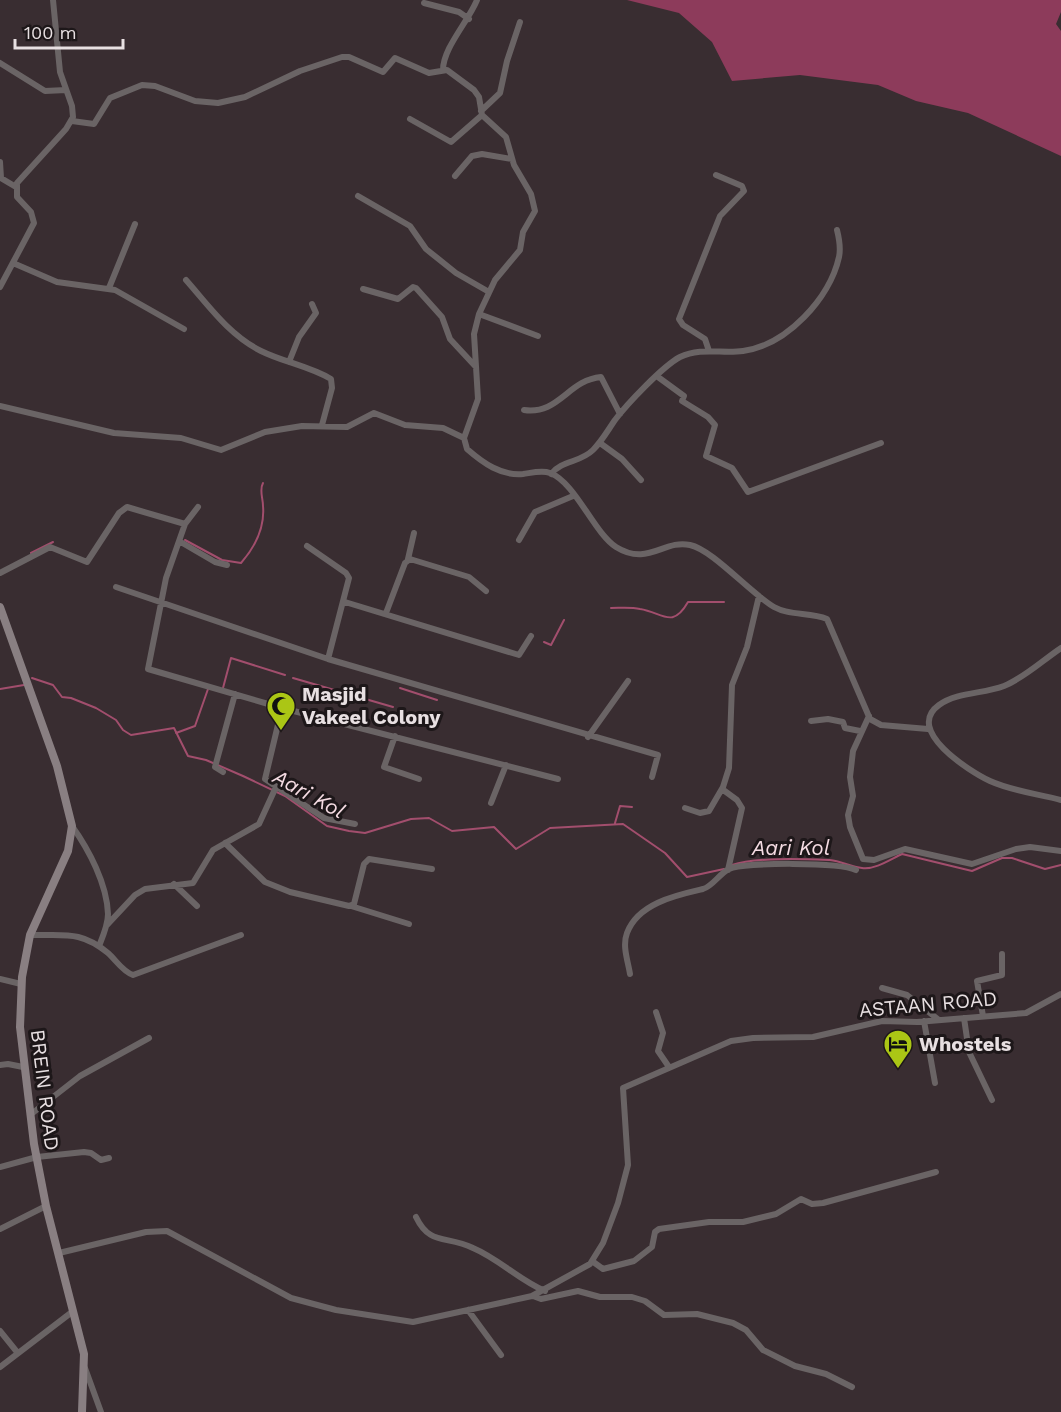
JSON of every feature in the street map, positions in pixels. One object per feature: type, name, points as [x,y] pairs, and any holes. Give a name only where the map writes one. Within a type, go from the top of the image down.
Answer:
[{"type":"street","points":[[0,287],[34,223],[31,211],[17,197],[15,188],[20,179],[72,121],[73,112],[58,60],[53,0]]},
{"type":"street","points":[[442,70],[445,53],[469,20],[477,0]]},
{"type":"street","points":[[424,3],[459,12],[469,20]]},
{"type":"street","points":[[410,119],[451,142],[500,93],[507,61],[520,22]]},
{"type":"street","points":[[72,121],[94,124],[110,98],[134,87],[155,86],[195,101],[228,102],[300,71],[344,57],[383,72],[395,58],[429,73],[447,70],[474,90],[479,97],[482,113],[504,133],[512,159],[531,194],[534,215],[524,232],[519,253],[500,272],[479,314],[474,334],[477,408],[464,438],[466,449],[501,472],[551,474],[587,509],[601,533],[616,547],[625,551],[650,554],[677,544],[691,545],[709,554],[759,596],[782,610],[822,617],[830,622],[840,654],[861,693],[869,716],[881,725],[928,729],[957,760],[990,781],[1061,800]]},
{"type":"street","points":[[0,63],[45,91],[66,90]]},
{"type":"street","points":[[455,176],[472,156],[482,154],[512,159]]},
{"type":"street","points":[[0,162],[1,178],[15,188]]},
{"type":"street","points":[[709,351],[702,335],[682,325],[679,319],[720,216],[744,191],[742,186],[716,174]]},
{"type":"street","points":[[358,196],[410,226],[424,247],[446,265],[489,292]]},
{"type":"street","points":[[110,288],[135,224]]},
{"type":"street","points":[[551,474],[560,465],[583,459],[600,443],[620,414],[681,357],[709,351],[744,351],[758,347],[787,330],[814,306],[825,292],[840,255],[837,230]]},
{"type":"street","points":[[13,263],[57,282],[110,288],[184,329]]},
{"type":"street","points":[[186,280],[235,334],[263,352],[328,377],[332,381],[322,425]]},
{"type":"street","points":[[363,290],[398,299],[413,287],[416,288],[442,317],[450,339],[476,367]]},
{"type":"street","points":[[289,362],[299,337],[316,313],[312,304]]},
{"type":"street","points":[[479,314],[538,336]]},
{"type":"street","points":[[524,410],[541,411],[585,382],[601,377],[620,414]]},
{"type":"street","points":[[658,377],[684,396],[681,401],[708,417],[715,426],[706,456],[732,468],[748,492],[881,443]]},
{"type":"street","points":[[0,406],[121,434],[181,438],[217,450],[230,448],[265,432],[322,425],[347,427],[369,414],[376,413],[405,425],[443,428],[464,438]]},
{"type":"street","points":[[600,443],[622,459],[640,480]]},
{"type":"street","points":[[519,540],[535,512],[573,496]]},
{"type":"street","points":[[198,507],[186,524],[179,541],[160,601],[147,669],[282,708],[558,779]]},
{"type":"street","points":[[0,573],[50,547],[87,562],[124,508],[186,524]]},
{"type":"street","points":[[386,613],[408,560],[414,533]]},
{"type":"street","points":[[179,541],[215,562],[227,565]]},
{"type":"street","points":[[307,546],[348,575],[350,582],[328,659]]},
{"type":"street","points":[[408,560],[469,577],[486,591]]},
{"type":"street","points":[[116,587],[231,628],[328,659],[588,737],[658,755],[652,777]]},
{"type":"street","points":[[685,808],[705,813],[712,807],[722,789],[729,768],[732,685],[747,646],[759,596]]},
{"type":"street","points":[[345,602],[520,656],[531,636]]},
{"type":"street","name":"BREIN ROAD","points":[[0,607],[57,766],[72,826],[68,851],[30,935],[21,984],[23,1067],[37,1157],[46,1206],[86,1368],[82,1412]]},
{"type":"street","points":[[928,729],[930,715],[940,704],[1007,684],[1061,648]]},
{"type":"street","points":[[588,737],[628,681]]},
{"type":"street","points":[[224,772],[215,767],[235,694]]},
{"type":"street","points":[[282,708],[264,775],[266,781],[324,818],[356,824]]},
{"type":"street","points":[[869,716],[855,743],[850,769],[853,796],[848,821],[863,859],[874,860],[905,849],[972,864],[1016,849],[1030,847],[1061,851]]},
{"type":"street","points":[[811,721],[832,719],[843,722],[845,728],[860,731]]},
{"type":"street","points":[[395,736],[384,767],[419,779]]},
{"type":"street","points":[[491,803],[506,765]]},
{"type":"street","points":[[106,926],[140,891],[174,883],[193,883],[209,854],[259,824],[276,788]]},
{"type":"street","points":[[722,789],[737,800],[742,808],[728,870]]},
{"type":"street","points":[[72,826],[92,860],[108,915],[99,946]]},
{"type":"street","points":[[225,843],[264,882],[290,892],[351,906],[409,924]]},
{"type":"street","points":[[351,906],[355,901],[364,864],[369,859],[432,869]]},
{"type":"street","points":[[630,974],[625,945],[627,933],[633,923],[661,901],[684,892],[707,887],[728,870],[741,867],[836,864],[856,870]]},
{"type":"street","points":[[174,883],[197,906]]},
{"type":"street","points":[[30,935],[84,936],[99,946],[125,971],[136,975],[241,935]]},
{"type":"street","points":[[983,1016],[977,981],[1002,975],[1002,954]]},
{"type":"street","points":[[0,979],[21,984]]},
{"type":"street","points":[[882,988],[907,995],[939,1020]]},
{"type":"street","name":"ASTAAN ROAD","points":[[592,1262],[611,1223],[628,1165],[623,1088],[731,1041],[753,1038],[800,1038],[873,1022],[924,1021],[1026,1013],[1061,994]]},
{"type":"street","points":[[656,1012],[663,1033],[658,1052],[669,1067]]},
{"type":"street","points":[[964,1018],[969,1052],[992,1100]]},
{"type":"street","points":[[924,1021],[935,1083]]},
{"type":"street","points":[[30,1115],[80,1076],[149,1038]]},
{"type":"street","points":[[0,1065],[23,1067]]},
{"type":"street","points":[[0,1167],[37,1157],[87,1152],[101,1160],[109,1158]]},
{"type":"street","points":[[59,1253],[146,1232],[162,1231],[177,1236],[262,1284],[304,1303],[413,1322],[532,1296],[545,1291],[592,1262],[603,1269],[634,1261],[651,1247],[655,1232],[659,1229],[710,1222],[743,1222],[776,1214],[801,1199],[812,1204],[823,1203],[936,1172]]},
{"type":"street","points":[[0,1229],[46,1206]]},
{"type":"street","points":[[416,1216],[423,1231],[432,1238],[448,1238],[472,1247],[545,1291]]},
{"type":"street","points":[[532,1296],[542,1299],[578,1292],[600,1297],[632,1297],[645,1301],[664,1315],[702,1315],[739,1326],[749,1333],[759,1348],[795,1366],[826,1374],[852,1387]]},
{"type":"street","points":[[468,1310],[501,1355]]},
{"type":"street","points":[[0,1367],[72,1312]]},
{"type":"street","points":[[0,1331],[17,1352]]},
{"type":"street","points":[[86,1368],[101,1412]]},
{"type":"shaded area","points":[[627,0],[1061,0],[1061,12],[1056,24],[1061,31],[1061,156],[968,113],[916,101],[878,85],[800,75],[732,81],[712,42],[679,13]]},
{"type":"waterway","points":[[185,540],[222,560],[241,563],[255,544],[261,529],[263,483]]},
{"type":"waterway","points":[[31,553],[53,542]]},
{"type":"waterway","points":[[611,608],[637,608],[672,617],[677,615],[688,602],[724,602]]},
{"type":"waterway","points":[[544,642],[551,645],[564,620]]},
{"type":"waterway","points":[[223,688],[231,658],[285,675]]},
{"type":"waterway","name":"Aari Kol","points":[[32,678],[53,685],[62,697],[71,698],[96,708],[116,720],[123,730],[131,735],[174,728],[188,756],[206,760],[285,796],[327,826],[365,833],[411,819],[429,818],[452,831],[494,827],[516,849],[550,828],[623,824],[665,853],[687,877],[724,869]]},
{"type":"waterway","points":[[293,678],[393,707]]},
{"type":"waterway","name":"Aari Kol","points":[[0,689],[24,685]]},
{"type":"waterway","points":[[400,688],[437,700]]},
{"type":"waterway","points":[[176,733],[195,726],[208,689]]},
{"type":"waterway","points":[[615,823],[620,806],[632,807]]},
{"type":"waterway","name":"Aari Kol","points":[[732,865],[742,862],[807,859],[834,861],[867,868],[877,866],[902,854],[972,871],[1002,858],[1012,858],[1045,869],[1061,865]]},
{"type":"place","name":"Masjid Vakeel Colony","points":[[281,732]]},
{"type":"place","name":"Whostels","points":[[898,1070]]}]
